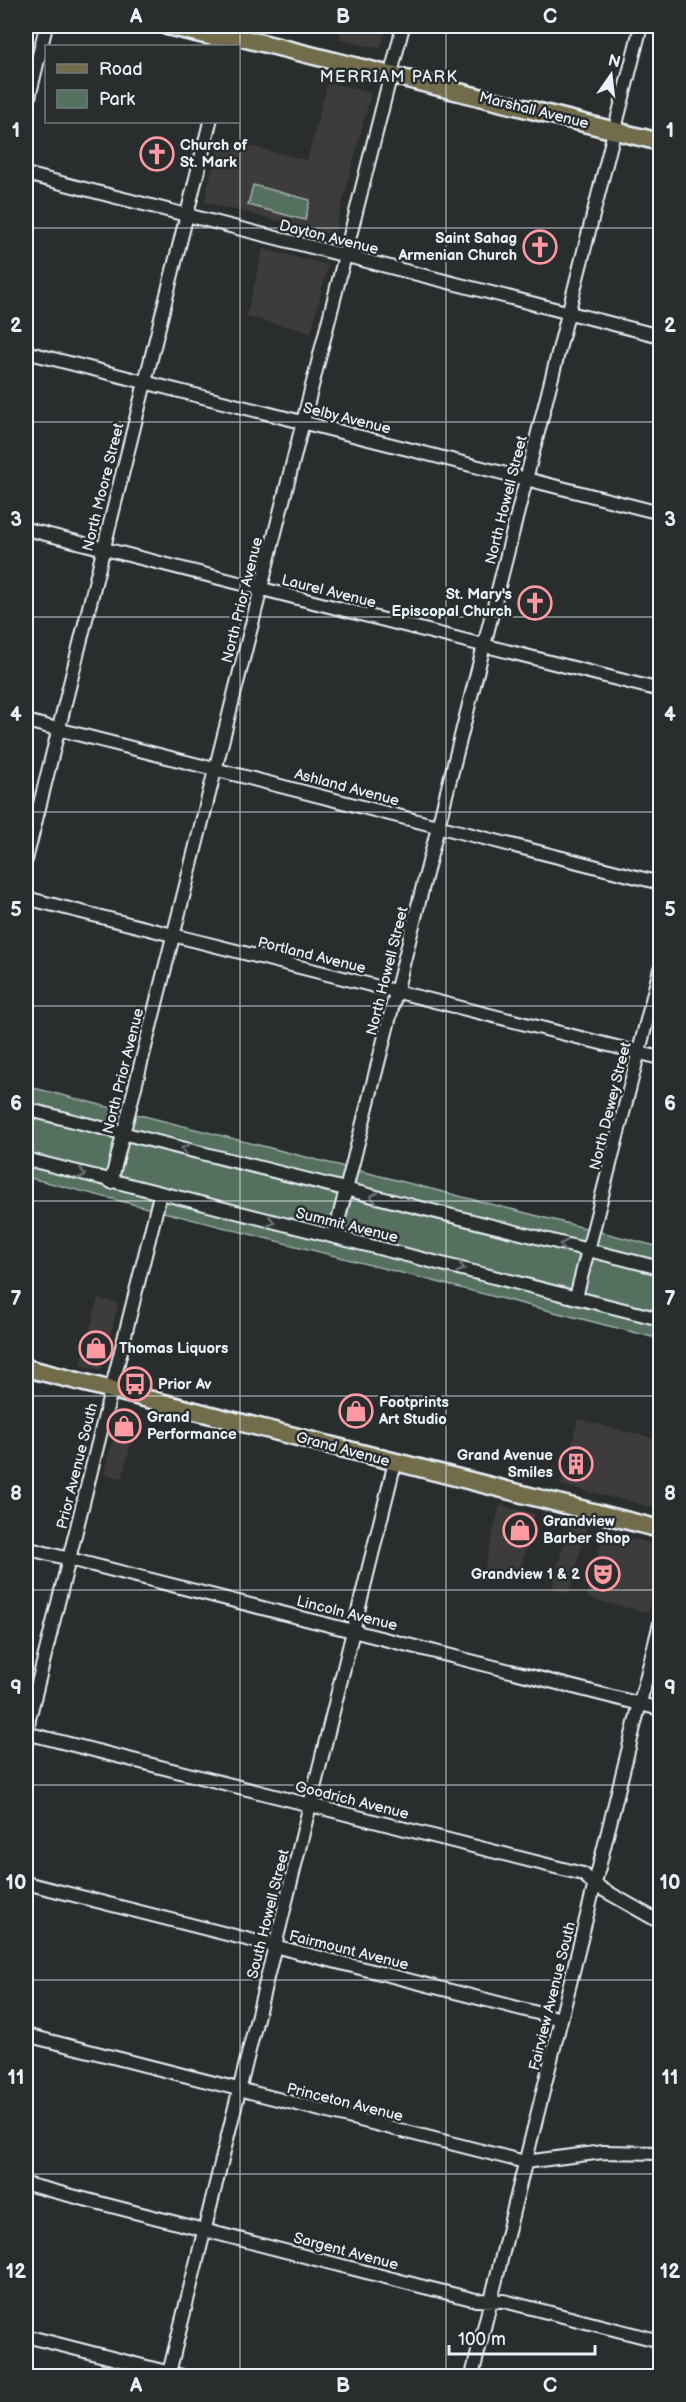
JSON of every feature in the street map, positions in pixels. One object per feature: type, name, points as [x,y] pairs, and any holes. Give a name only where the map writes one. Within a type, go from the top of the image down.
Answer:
[{"type":"main road","name":"Marshall Avenue","points":[[166,26],[213,37],[234,36]]},
{"type":"main road","name":"Marshall Avenue","points":[[215,26],[234,36],[660,142]]},
{"type":"main road","name":"Grand Avenue","points":[[26,1368],[660,1529]]},
{"type":"street","points":[[26,110],[46,26]]},
{"type":"street","name":"North Prior Avenue","points":[[111,1182],[404,26]]},
{"type":"street","name":"North Howell Street","points":[[346,1190],[641,26]]},
{"type":"street","name":"North Moore Street","points":[[26,860],[210,123]]},
{"type":"street","name":"Dayton Avenue","points":[[26,174],[660,336]]},
{"type":"street","name":"Selby Avenue","points":[[26,352],[660,513]]},
{"type":"street","name":"Laurel Avenue","points":[[26,529],[660,690]]},
{"type":"street","name":"Ashland Avenue","points":[[26,721],[660,883]]},
{"type":"street","name":"Portland Avenue","points":[[26,898],[660,1058]]},
{"type":"street","name":"North Dewey Street","points":[[576,1297],[660,969]]},
{"type":"street","points":[[26,1109],[660,1268]]},
{"type":"street","name":"Summit Avenue","points":[[26,1160],[660,1319]]},
{"type":"street","points":[[334,1237],[346,1190]]},
{"type":"street","name":"Prior Avenue South","points":[[26,1737],[160,1195]]},
{"type":"street","name":"South Howell Street","points":[[169,2373],[395,1462]]},
{"type":"street","name":"Lincoln Avenue","points":[[26,1548],[660,1709]]},
{"type":"street","name":"Fairview Avenue South","points":[[472,2376],[660,1623]]},
{"type":"street","name":"Goodrich Avenue","points":[[26,1737],[310,1804],[583,1874],[595,1885],[660,1922]]},
{"type":"street","name":"Fairmount Avenue","points":[[26,1883],[561,2019]]},
{"type":"street","name":"Princeton Avenue","points":[[26,2035],[525,2163],[603,2152],[660,2153]]},
{"type":"street","name":"Sargent Avenue","points":[[26,2184],[476,2300],[504,2301],[660,2341]]},
{"type":"street","points":[[26,2336],[182,2376]]},
{"type":"shaded area","points":[[342,26],[387,26],[381,49],[339,39]]},
{"type":"shaded area","points":[[328,82],[371,93],[334,235],[204,202],[220,139],[307,160]]},
{"type":"shaded area","points":[[263,249],[328,265],[311,332],[246,317]]},
{"type":"shaded area","points":[[98,1298],[118,1303],[102,1370],[81,1365]]},
{"type":"shaded area","points":[[120,1410],[138,1414],[122,1478],[104,1474]]},
{"type":"shaded area","points":[[578,1419],[660,1440],[660,1509],[561,1485]]},
{"type":"shaded area","points":[[500,1505],[535,1514],[518,1581],[483,1573]]},
{"type":"shaded area","points":[[569,1522],[587,1527],[569,1593],[552,1589]]},
{"type":"shaded area","points":[[604,1531],[660,1546],[660,1563],[648,1613],[587,1598]]},
{"type":"green space","points":[[253,185],[310,200],[305,220],[248,205]]},
{"type":"green space","points":[[26,1086],[660,1247],[660,1339],[26,1177]]},
{"type":"place","name":"Church of St. Mark","points":[[157,154]]},
{"type":"place","name":"Saint Sahag Armenian Church","points":[[540,247]]},
{"type":"place","name":"St. Mary's Episcopal Church","points":[[535,603]]},
{"type":"place","name":"Thomas Liquors","points":[[96,1348]]},
{"type":"place","name":"Prior Av","points":[[135,1384]]},
{"type":"place","name":"Footprints Art Studio","points":[[356,1411]]},
{"type":"place","name":"Grand Performance","points":[[124,1426]]},
{"type":"place","name":"Grand Avenue Smiles","points":[[576,1464]]},
{"type":"place","name":"Grandview Barber Shop","points":[[520,1530]]},
{"type":"place","name":"Grandview 1 & 2","points":[[603,1574]]},
{"type":"district","name":"MERRIAM PARK","points":[[389,76]]}]
